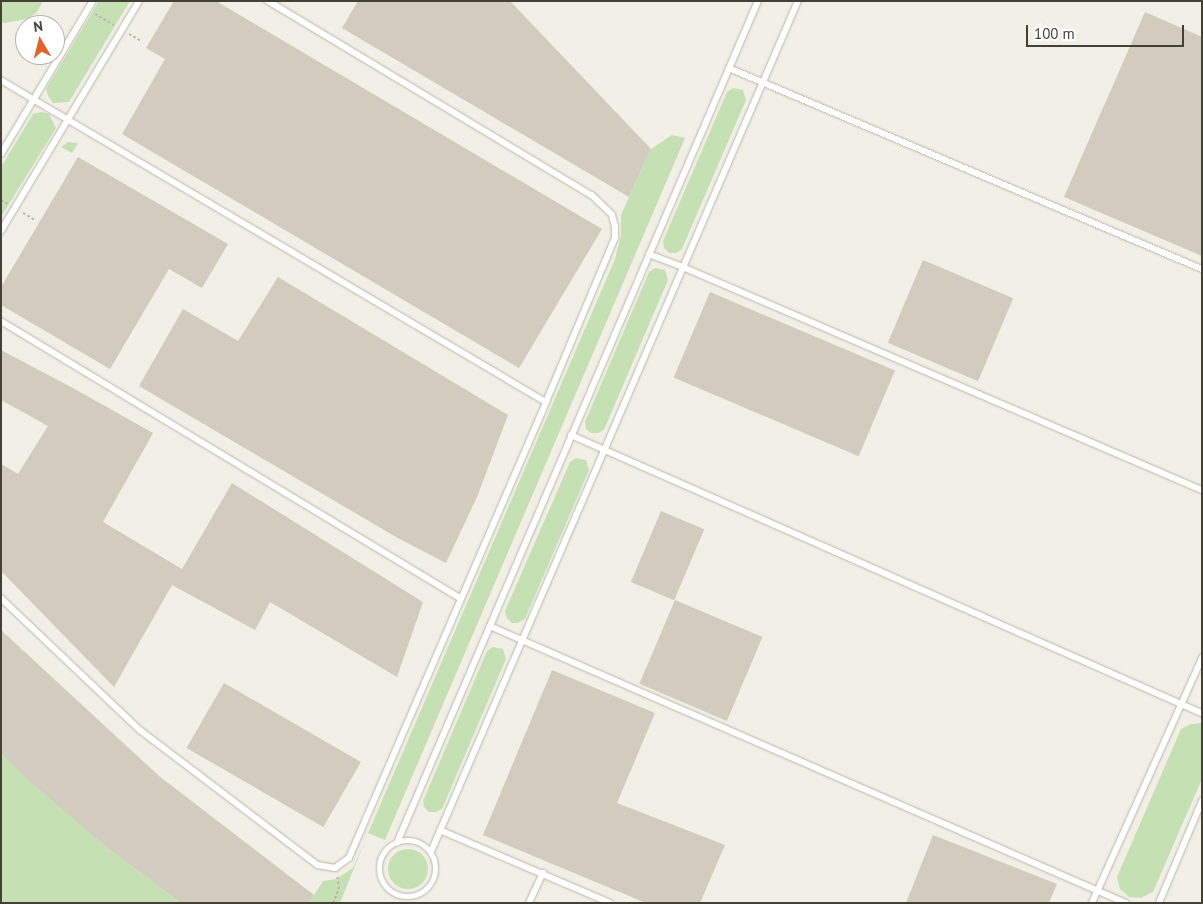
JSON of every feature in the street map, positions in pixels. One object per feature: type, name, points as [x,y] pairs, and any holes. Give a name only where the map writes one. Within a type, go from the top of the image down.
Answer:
[{"type":"lane","points":[[1,154],[93,1]]},
{"type":"lane","points":[[1,230],[139,1]]},
{"type":"lane","points":[[1,598],[140,730],[318,865],[335,868],[349,858],[615,238],[612,215],[592,196],[267,1]]},
{"type":"lane","points":[[758,1],[397,844],[383,855],[380,873],[387,889],[403,897],[413,897],[430,888],[436,870],[431,852],[440,830],[798,1]]},
{"type":"lane","points":[[728,68],[1202,268]]},
{"type":"lane","points":[[1,80],[67,121],[546,402]]},
{"type":"lane","points":[[649,254],[1202,490]]},
{"type":"lane","points":[[1,321],[460,598]]},
{"type":"lane","points":[[571,435],[1202,713]]},
{"type":"lane","points":[[490,626],[1126,903]]},
{"type":"lane","points":[[1092,903],[1202,658]]},
{"type":"lane","points":[[1159,903],[1202,801]]},
{"type":"lane","points":[[440,830],[610,903]]},
{"type":"lane","points":[[397,844],[414,842],[431,852]]},
{"type":"lane","points":[[530,903],[543,873]]},
{"type":"path","points":[[93,12],[115,26]]},
{"type":"path","points":[[129,34],[141,41]]},
{"type":"path","points":[[1,200],[9,205]]},
{"type":"path","points":[[22,212],[35,220]]},
{"type":"path","points":[[333,903],[340,882],[335,868]]},
{"type":"green space","points":[[1,1],[43,1],[33,15],[15,15],[15,21],[1,22]]},
{"type":"green space","points":[[99,1],[130,1],[69,102],[53,103],[46,89],[60,65],[65,65],[65,57]]},
{"type":"green space","points":[[733,88],[743,90],[746,100],[682,249],[676,253],[669,253],[664,248],[663,241],[727,92]]},
{"type":"green space","points":[[41,112],[49,114],[56,128],[1,217],[1,167],[33,114]]},
{"type":"green space","points":[[672,135],[685,138],[385,840],[368,833],[615,259],[621,236],[621,215],[651,149]]},
{"type":"green space","points":[[68,142],[78,143],[72,153],[61,147]]},
{"type":"green space","points":[[655,268],[665,270],[668,280],[604,430],[598,433],[591,433],[586,429],[585,422],[649,272]]},
{"type":"green space","points":[[576,458],[586,460],[589,470],[525,619],[518,623],[512,623],[507,618],[505,611],[570,462]]},
{"type":"green space","points":[[493,647],[503,649],[506,659],[442,809],[436,812],[429,812],[424,807],[423,801],[487,651]]},
{"type":"green space","points":[[1202,723],[1202,779],[1153,892],[1141,898],[1129,897],[1120,889],[1117,877],[1181,729],[1191,724]]},
{"type":"green space","points":[[1,753],[106,847],[181,903],[1,903]]},
{"type":"green space","points":[[367,835],[340,903],[309,903],[323,881],[336,879],[353,868]]},
{"type":"green space","points":[[408,849],[422,855],[428,869],[422,883],[408,889],[394,883],[388,869],[394,855]]},
{"type":"building","points":[[174,1],[216,1],[602,229],[519,368],[122,134],[165,59],[146,48]]},
{"type":"building","points":[[358,1],[510,1],[651,149],[629,197],[342,28]]},
{"type":"building","points":[[1145,12],[1202,37],[1202,256],[1064,197]]},
{"type":"building","points":[[78,157],[228,244],[202,288],[169,269],[110,369],[1,305],[1,287]]},
{"type":"building","points":[[923,260],[1013,298],[978,381],[888,343]]},
{"type":"building","points":[[278,277],[508,415],[477,497],[446,563],[396,537],[139,386],[183,309],[238,341]]},
{"type":"building","points":[[710,292],[895,371],[859,456],[674,378]]},
{"type":"building","points":[[1,350],[153,433],[103,522],[182,569],[232,483],[423,602],[397,677],[270,602],[255,630],[172,585],[114,687],[1,571],[1,464],[18,474],[48,426],[1,400]]},
{"type":"building","points":[[661,511],[704,529],[674,600],[631,582]]},
{"type":"building","points":[[675,600],[762,637],[727,721],[639,684]]},
{"type":"building","points":[[1,630],[159,776],[314,895],[309,903],[181,903],[106,847],[26,778],[1,753]]},
{"type":"building","points":[[552,670],[655,713],[617,803],[725,845],[700,903],[646,903],[483,835]]},
{"type":"building","points":[[224,683],[361,762],[323,827],[186,748]]},
{"type":"building","points":[[933,835],[1057,884],[1049,903],[906,903]]}]
